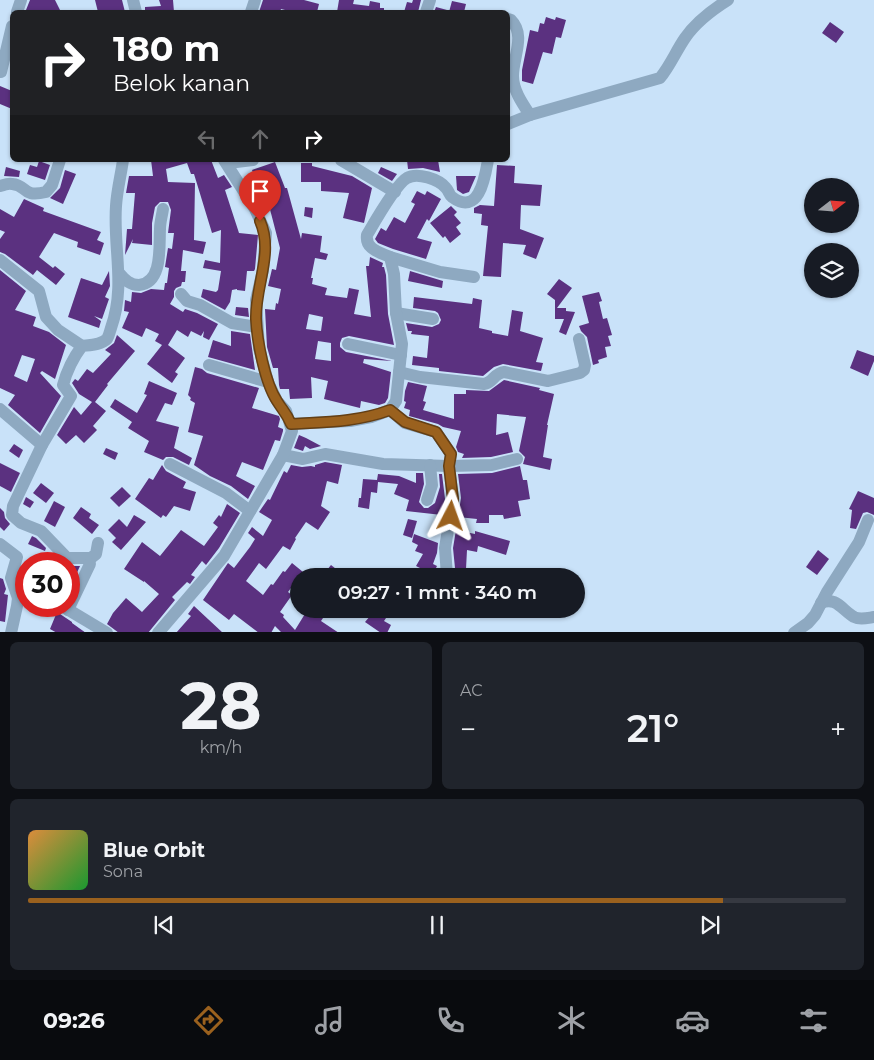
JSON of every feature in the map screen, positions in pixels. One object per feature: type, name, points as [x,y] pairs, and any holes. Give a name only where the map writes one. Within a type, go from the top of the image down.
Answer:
[{"type":"street","points":[[510,123],[530,115],[660,78],[685,38],[711,11],[728,0]]},
{"type":"street","points":[[510,20],[518,26],[519,36],[513,76],[515,90],[530,115]]},
{"type":"street","points":[[5,73],[10,43]]},
{"type":"street","points":[[0,186],[12,183],[27,193],[46,192],[52,185],[59,162]]},
{"type":"street","points":[[0,260],[39,291],[46,317],[58,330],[82,346],[100,343],[108,338],[117,308],[120,274],[116,239],[116,205],[123,162]]},
{"type":"street","points":[[158,632],[224,556],[283,455],[292,431],[286,411],[277,401],[268,382],[259,348],[256,300],[263,270],[266,233],[255,209],[226,162]]},
{"type":"street","points":[[344,162],[395,192]]},
{"type":"street","points":[[474,278],[440,272],[390,257],[369,247],[366,241],[367,235],[377,217],[407,177],[421,176],[440,183],[451,196],[471,202],[480,193],[488,162]]},
{"type":"street","points":[[120,274],[132,284],[147,283],[152,278],[158,262],[163,209]]},
{"type":"street","points":[[291,424],[350,421],[371,417],[390,410],[396,401],[402,344],[396,313],[394,274],[390,257]]},
{"type":"street","points":[[181,294],[187,301],[206,308],[232,324],[257,327]]},
{"type":"street","points":[[396,313],[434,319]]},
{"type":"street","points":[[399,372],[420,377],[484,384],[488,384],[499,372],[548,381],[563,379],[584,370],[586,365],[579,339]]},
{"type":"street","points":[[348,344],[401,355]]},
{"type":"street","points":[[59,552],[42,531],[21,523],[12,515],[12,506],[42,445],[71,396],[64,385],[65,379],[73,359],[82,346]]},
{"type":"street","points":[[208,365],[268,382]]},
{"type":"street","points":[[0,409],[42,445]]},
{"type":"street","points":[[390,410],[405,422],[436,432],[451,454],[449,466],[453,499],[446,548],[447,568]]},
{"type":"street","points":[[283,455],[303,459],[325,454],[383,464],[449,466],[492,464],[517,459]]},
{"type":"street","points":[[170,464],[226,493],[250,511]]},
{"type":"street","points":[[427,500],[432,485],[430,465]]},
{"type":"street","points":[[794,632],[808,623],[859,542],[868,520]]},
{"type":"street","points":[[80,559],[91,558],[96,554],[98,542]]},
{"type":"street","points":[[0,544],[15,555]]},
{"type":"street","points":[[15,564],[11,578],[15,584]]},
{"type":"street","points":[[80,582],[90,564]]},
{"type":"street","points":[[821,603],[827,600],[836,602],[854,617],[864,619],[874,617]]},
{"type":"street","points":[[11,632],[15,615]]},
{"type":"street","points":[[80,617],[107,632]]},
{"type":"building","points":[[30,0],[55,0],[60,10],[26,10]]},
{"type":"building","points":[[95,0],[122,0],[124,10],[98,10]]},
{"type":"building","points":[[159,0],[173,0],[174,10],[145,10],[145,7],[161,6]]},
{"type":"building","points":[[263,0],[304,0],[319,4],[318,10],[260,10]]},
{"type":"building","points":[[339,0],[354,0],[353,4],[369,6],[370,1],[380,3],[380,8],[384,8],[384,10],[337,10]]},
{"type":"building","points":[[413,0],[421,0],[418,10],[405,10],[407,2],[412,3]]},
{"type":"building","points":[[452,1],[466,4],[464,10],[450,10]]},
{"type":"building","points":[[436,7],[447,10],[435,10]]},
{"type":"building","points":[[546,17],[555,20],[556,17],[566,20],[561,38],[556,37],[552,54],[543,52],[533,84],[522,81],[522,70],[530,30],[538,32],[540,23],[544,24]]},
{"type":"building","points":[[830,22],[844,32],[836,43],[822,33]]},
{"type":"building","points":[[0,86],[10,90],[10,108],[0,104]]},
{"type":"building","points":[[39,162],[50,165],[45,180],[27,174],[30,165],[37,167]]},
{"type":"building","points":[[151,162],[212,162],[218,178],[224,175],[232,187],[225,190],[239,233],[258,235],[255,269],[254,271],[247,271],[245,291],[232,290],[230,302],[225,310],[201,297],[203,289],[216,292],[218,290],[221,271],[203,268],[205,260],[220,263],[221,230],[212,233],[194,174],[191,174],[187,163],[166,169],[168,182],[195,183],[194,240],[206,242],[203,254],[183,250],[181,271],[186,271],[185,282],[182,282],[181,286],[176,288],[170,304],[183,312],[185,309],[197,313],[218,324],[209,340],[203,337],[204,331],[201,336],[191,331],[188,337],[177,330],[168,345],[185,358],[175,372],[178,374],[172,383],[147,364],[162,345],[155,341],[159,334],[146,328],[142,337],[122,328],[129,312],[124,311],[125,300],[131,302],[132,292],[141,293],[151,289],[164,290],[165,283],[167,283],[169,268],[165,267],[168,248],[172,249],[174,233],[168,233],[171,210],[168,202],[160,202],[155,207],[152,223],[152,245],[132,243],[133,239],[125,255],[127,229],[132,229],[135,193],[126,193],[129,176],[153,176]]},
{"type":"building","points":[[275,162],[285,188],[287,188],[301,239],[302,233],[322,236],[320,252],[328,254],[326,260],[315,258],[311,278],[313,278],[312,284],[327,288],[325,295],[347,298],[349,288],[359,290],[354,314],[371,317],[366,266],[369,266],[370,257],[383,263],[382,267],[384,267],[386,275],[388,314],[394,345],[349,336],[342,338],[340,347],[346,352],[392,361],[364,359],[363,363],[391,372],[388,398],[385,403],[379,405],[361,401],[360,408],[324,399],[328,381],[311,377],[312,398],[290,399],[289,389],[280,389],[278,368],[273,368],[267,347],[265,309],[275,310],[276,303],[278,304],[281,289],[268,286],[272,269],[276,270],[280,248],[265,190],[260,191],[252,170]],"holes":[[[309,314],[323,317],[321,331],[306,329]],[[318,341],[331,343],[331,361],[315,359]]]},
{"type":"building","points":[[407,162],[438,162],[440,172],[423,168],[408,169]]},
{"type":"building","points":[[301,163],[312,163],[312,166],[352,176],[372,188],[364,223],[343,218],[349,193],[321,191],[321,182],[301,182]]},
{"type":"building","points":[[497,165],[515,166],[514,183],[542,185],[540,206],[521,205],[520,229],[544,238],[536,259],[523,254],[526,245],[503,243],[501,277],[483,276],[488,226],[481,225],[482,214],[474,213],[474,208],[480,205],[494,206]]},
{"type":"building","points":[[6,167],[20,171],[19,177],[4,176]]},
{"type":"building","points":[[381,167],[397,174],[392,181],[378,173]]},
{"type":"building","points":[[65,170],[76,174],[63,204],[50,198],[60,188]]},
{"type":"building","points":[[456,176],[476,176],[469,192],[463,194],[457,190]]},
{"type":"building","points":[[417,191],[425,195],[427,191],[441,199],[417,238],[432,242],[426,259],[393,249],[378,243],[375,239],[381,228],[386,231],[394,217],[405,223],[415,204],[411,202]]},
{"type":"building","points":[[24,199],[44,208],[43,211],[101,232],[97,240],[104,243],[100,255],[77,247],[78,242],[54,233],[39,257],[53,268],[55,266],[65,274],[56,285],[37,270],[33,275],[0,252],[0,239],[5,232],[0,230],[0,209],[14,217]]},
{"type":"building","points":[[451,206],[457,212],[454,215],[461,223],[456,227],[461,234],[450,243],[430,223]]},
{"type":"building","points":[[305,207],[313,208],[312,218],[304,216]]},
{"type":"building","points":[[0,270],[26,291],[15,310],[36,317],[33,326],[49,332],[66,345],[55,379],[42,371],[40,373],[61,396],[40,433],[8,405],[15,395],[0,388]],"holes":[[[22,355],[35,359],[27,382],[14,376]]]},
{"type":"building","points":[[109,271],[110,286],[105,297],[109,299],[102,319],[94,316],[101,321],[99,328],[68,317],[81,278],[102,285]]},
{"type":"building","points":[[410,271],[443,281],[442,288],[408,281]]},
{"type":"building","points":[[559,279],[572,288],[557,308],[566,308],[566,311],[575,312],[566,335],[559,332],[564,319],[555,319],[555,300],[547,294]]},
{"type":"building","points":[[599,292],[602,301],[599,302],[603,319],[607,318],[612,335],[608,336],[611,346],[605,347],[607,357],[598,360],[599,363],[593,365],[587,337],[579,326],[589,323],[582,296]]},
{"type":"building","points":[[414,297],[472,304],[473,298],[482,300],[479,328],[508,336],[512,310],[523,312],[520,331],[543,338],[536,362],[543,363],[541,371],[503,364],[494,367],[483,376],[439,371],[439,368],[412,365],[413,356],[427,358],[429,336],[411,334],[412,331],[408,331],[406,323],[432,327],[439,324],[441,320],[435,311],[413,308]]},
{"type":"building","points":[[236,307],[248,308],[249,317],[235,315]]},
{"type":"building","points":[[231,331],[250,334],[255,370],[208,357],[213,340],[231,346]]},
{"type":"building","points":[[117,335],[135,351],[107,384],[95,402],[106,411],[93,426],[97,430],[84,443],[76,435],[66,444],[57,435],[74,407],[81,415],[92,402],[79,394],[72,383],[75,379],[78,381],[87,369],[93,373],[111,354],[105,350],[114,343]]},
{"type":"building","points":[[857,350],[874,356],[868,376],[850,368]]},
{"type":"building","points":[[195,367],[207,373],[259,388],[252,408],[279,416],[278,427],[283,429],[283,431],[280,441],[275,440],[263,470],[242,462],[236,476],[255,486],[248,499],[231,486],[210,476],[194,465],[203,436],[188,432],[195,403],[190,400],[191,398],[188,395]]},
{"type":"building","points":[[504,380],[540,388],[539,390],[554,394],[547,425],[543,457],[552,459],[550,470],[523,464],[525,457],[519,451],[526,417],[497,414],[496,435],[508,432],[513,452],[491,457],[462,458],[464,454],[458,452],[456,447],[461,431],[409,416],[410,410],[404,408],[406,402],[404,401],[405,391],[408,382],[427,386],[423,401],[426,402],[423,410],[454,419],[454,394],[466,394],[466,390],[489,391]]},
{"type":"building","points":[[149,381],[177,393],[172,405],[165,403],[156,421],[179,427],[174,448],[192,458],[189,465],[173,457],[166,457],[163,460],[144,452],[149,441],[128,428],[132,422],[110,407],[115,399],[137,413],[147,395],[144,394]]},
{"type":"building","points":[[299,435],[321,446],[310,449],[305,446],[303,451],[294,448]]},
{"type":"building","points":[[14,444],[23,450],[19,458],[9,451]]},
{"type":"building","points":[[106,448],[118,453],[115,460],[103,454]]},
{"type":"building","points":[[325,462],[342,465],[338,484],[327,481],[321,506],[330,512],[318,530],[306,522],[295,538],[290,550],[283,546],[266,569],[259,563],[246,581],[263,595],[292,563],[298,568],[290,568],[290,589],[288,592],[290,598],[280,612],[284,615],[283,617],[295,630],[302,618],[323,618],[321,621],[338,632],[281,632],[275,626],[272,632],[258,632],[234,614],[229,620],[203,600],[228,563],[234,568],[250,547],[255,539],[248,533],[252,527],[263,536],[272,520],[259,512],[268,499],[270,500],[284,471],[287,473],[291,465],[315,467],[315,465]]},
{"type":"building","points":[[0,463],[20,473],[11,492],[0,486]]},
{"type":"building","points":[[162,465],[166,471],[186,482],[183,488],[196,492],[190,511],[174,506],[166,517],[163,515],[161,518],[135,499],[149,478],[153,480]]},
{"type":"building","points":[[520,466],[523,480],[527,480],[530,499],[518,501],[521,516],[504,519],[503,515],[489,515],[489,523],[476,523],[477,519],[458,517],[461,498],[458,474],[492,473]]},
{"type":"building","points":[[416,473],[423,473],[424,484],[419,502],[424,508],[428,508],[435,503],[440,487],[439,474],[442,474],[445,499],[442,515],[406,511],[409,500],[394,494],[398,484],[378,482],[377,493],[371,492],[369,509],[358,507],[363,479],[377,480],[378,474],[399,476],[416,483]]},
{"type":"building","points":[[41,483],[54,493],[46,503],[33,493]]},
{"type":"building","points":[[122,487],[131,496],[119,507],[110,498]]},
{"type":"building","points":[[858,491],[874,498],[874,515],[867,512],[863,513],[856,529],[850,528],[852,510],[849,509]]},
{"type":"building","points":[[26,497],[34,502],[30,508],[23,504]]},
{"type":"building","points":[[54,501],[65,507],[55,527],[44,521]]},
{"type":"building","points":[[227,504],[240,513],[219,548],[206,565],[202,561],[191,575],[195,577],[190,584],[187,582],[172,597],[175,600],[149,632],[118,632],[107,624],[113,613],[126,598],[142,612],[159,594],[144,581],[124,569],[142,542],[160,556],[181,530],[204,546],[218,527],[213,523],[219,515],[221,517]]},
{"type":"building","points":[[81,507],[91,514],[89,518],[99,525],[92,534],[73,518]]},
{"type":"building","points":[[0,508],[10,524],[4,531],[0,527]]},
{"type":"building","points":[[134,515],[146,522],[121,550],[112,542],[116,538],[108,530],[119,519],[127,527]]},
{"type":"building","points":[[408,519],[417,521],[412,538],[403,535]]},
{"type":"building","points":[[456,530],[475,534],[475,531],[510,541],[506,555],[478,546],[477,552],[467,550],[466,568],[455,568],[453,548]]},
{"type":"building","points":[[414,534],[438,543],[433,564],[437,566],[436,568],[420,568],[416,566],[423,554],[415,551],[418,545],[412,542]]},
{"type":"building","points":[[32,536],[46,548],[45,551],[28,544]]},
{"type":"building","points":[[818,550],[829,559],[817,575],[806,567]]},
{"type":"building","points":[[0,578],[3,579],[6,589],[4,594],[8,595],[5,622],[0,621]]},
{"type":"building","points":[[194,606],[222,632],[177,632],[191,616],[188,614]]},
{"type":"building","points":[[55,617],[64,617],[85,632],[55,632],[50,629]]},
{"type":"building","points":[[368,618],[386,618],[384,621],[391,625],[388,632],[380,632],[365,622]]},
{"type":"route","points":[[260,221],[266,233],[266,246],[256,300],[259,348],[268,382],[277,401],[286,411],[291,424],[350,421],[371,417],[390,410],[405,422],[436,432],[451,454],[449,466],[453,499],[451,516]]}]
